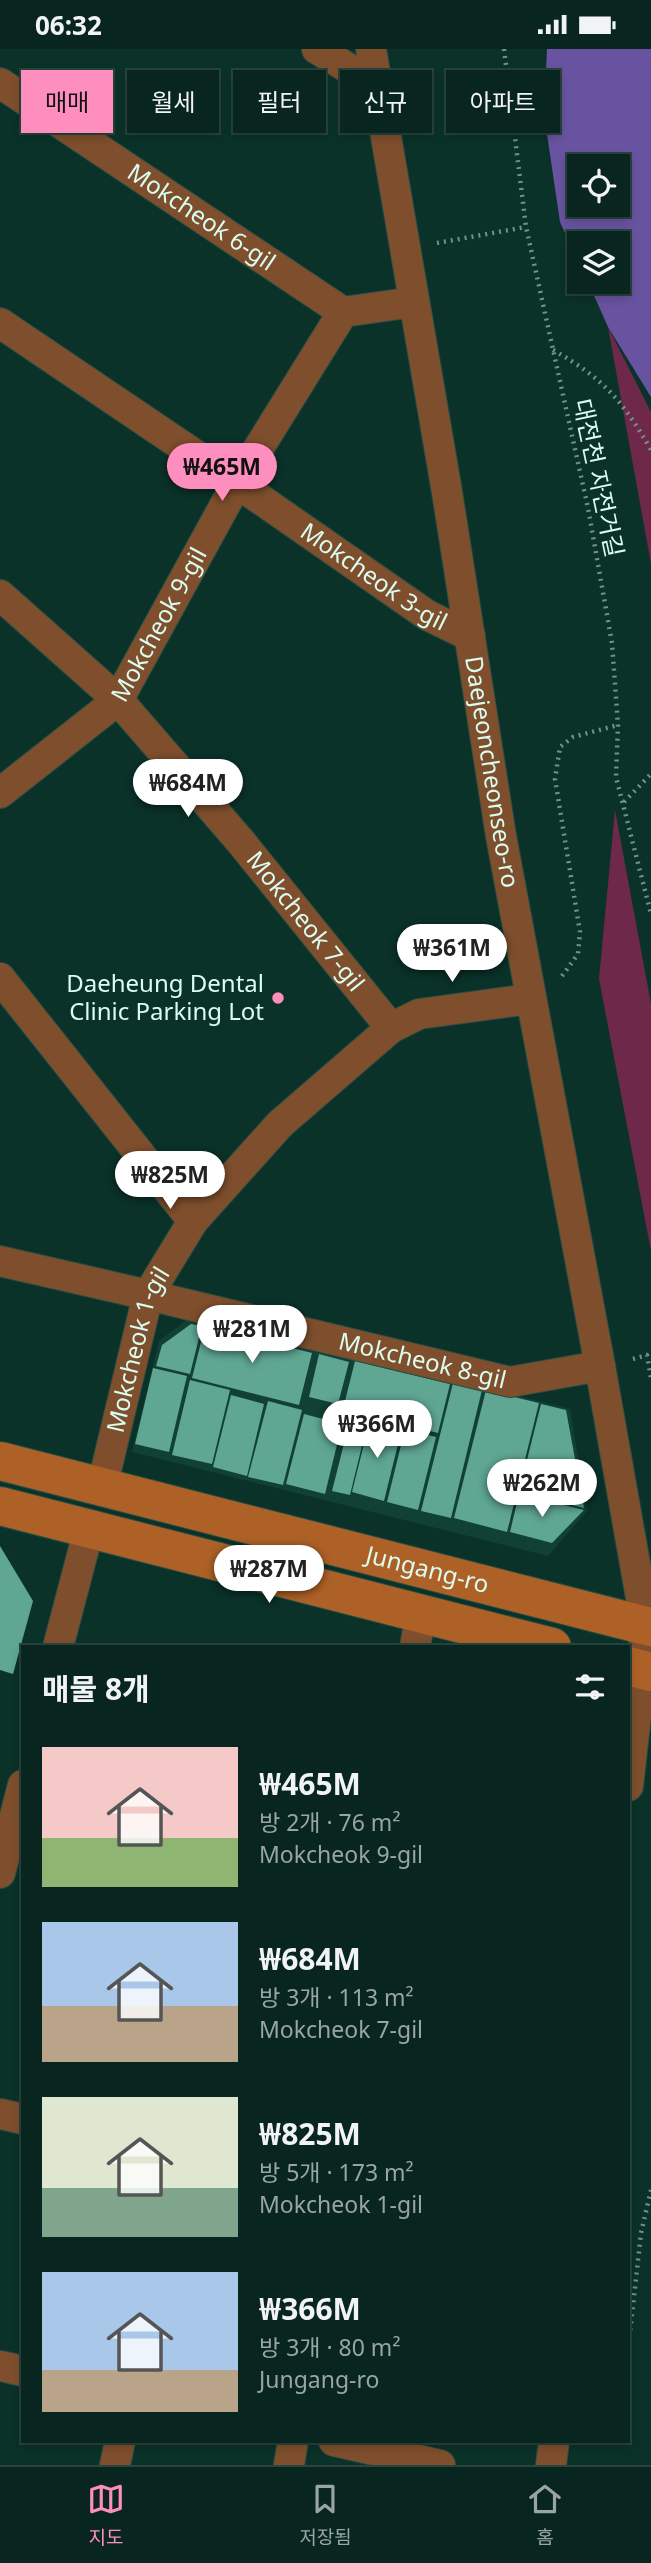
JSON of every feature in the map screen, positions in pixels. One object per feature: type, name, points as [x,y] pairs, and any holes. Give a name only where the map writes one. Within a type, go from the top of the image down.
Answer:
[{"type":"main road","name":"Jungang-ro","points":[[0,1461],[648,1626]]},
{"type":"main road","name":"Jungang-ro","points":[[0,1506],[89,1529],[418,1630],[536,1645]]},
{"type":"street","points":[[317,49],[351,70]]},
{"type":"street","name":"Daejeoncheonseo-ro","points":[[371,49],[374,70]]},
{"type":"street","name":"Mokcheok 6-gil","points":[[0,83],[343,312]]},
{"type":"street","name":"Daejeoncheonseo-ro","points":[[385,133],[530,999],[648,1626],[640,1669],[630,1766]]},
{"type":"street","points":[[343,312],[414,302]]},
{"type":"street","name":"Mokcheok 9-gil","points":[[0,793],[118,700],[237,483],[343,312]]},
{"type":"street","name":"Mokcheok 3-gil","points":[[0,323],[427,615],[470,636]]},
{"type":"street","name":"Mokcheok 7-gil","points":[[0,595],[118,700],[241,842],[391,1028]]},
{"type":"street","points":[[0,978],[193,1221]]},
{"type":"street","points":[[391,1028],[419,1014],[530,999]]},
{"type":"street","name":"Mokcheok 1-gil","points":[[102,1487],[148,1295],[193,1221],[280,1124],[391,1028]]},
{"type":"street","name":"Mokcheok 8-gil","points":[[0,1261],[510,1382],[600,1366]]},
{"type":"street","points":[[59,1645],[89,1529]]},
{"type":"street","points":[[6,1869],[21,1795]]},
{"type":"street","points":[[0,2113],[21,2118]]},
{"type":"street","points":[[0,2366],[21,2371]]},
{"type":"street","points":[[115,2465],[120,2443]]},
{"type":"street","points":[[289,2465],[293,2443]]},
{"type":"street","points":[[343,2443],[440,2465]]},
{"type":"street","points":[[551,2465],[554,2443]]},
{"type":"path","name":"대전천 자전거길","points":[[504,49],[526,227],[589,508],[610,629],[618,725],[616,777],[651,914]]},
{"type":"path","points":[[456,239],[526,227]]},
{"type":"path","points":[[552,350],[605,384],[630,413],[651,450]]},
{"type":"path","points":[[530,999],[559,980],[578,954],[580,932],[555,779],[560,747],[573,737],[618,725]]},
{"type":"path","points":[[623,803],[651,774]]},
{"type":"path","points":[[630,2333],[641,2233],[651,2190]]},
{"type":"shaded area","points":[[547,49],[651,49],[651,397],[608,327],[593,294],[630,294],[630,231],[567,231],[567,237],[560,222],[547,133],[560,133],[560,70],[546,70]]},
{"type":"shaded area","points":[[608,327],[651,412],[651,564]]},
{"type":"shaded area","points":[[615,810],[651,1004],[651,1251],[599,979]]},
{"type":"shaded area","points":[[194,1314],[570,1409],[587,1511],[548,1556],[132,1452],[159,1341]]},
{"type":"building","points":[[191,1324],[202,1326],[190,1374],[156,1366],[162,1345]]},
{"type":"building","points":[[205,1326],[312,1353],[299,1405],[192,1378]]},
{"type":"building","points":[[319,1354],[349,1362],[338,1404],[309,1397]]},
{"type":"building","points":[[355,1361],[450,1384],[438,1433],[343,1409]]},
{"type":"building","points":[[153,1368],[187,1376],[169,1452],[135,1444]]},
{"type":"building","points":[[190,1380],[230,1390],[212,1464],[172,1455]]},
{"type":"building","points":[[453,1383],[482,1390],[451,1518],[421,1511]]},
{"type":"building","points":[[486,1390],[539,1403],[507,1532],[454,1518]]},
{"type":"building","points":[[231,1395],[264,1404],[247,1476],[213,1467]]},
{"type":"building","points":[[268,1401],[302,1410],[283,1485],[248,1477]]},
{"type":"building","points":[[541,1404],[566,1410],[584,1508],[519,1492]]},
{"type":"building","points":[[304,1414],[342,1424],[325,1494],[286,1484]]},
{"type":"building","points":[[350,1420],[367,1425],[350,1495],[332,1491]]},
{"type":"building","points":[[370,1420],[402,1428],[384,1501],[352,1492]]},
{"type":"building","points":[[405,1429],[436,1437],[418,1510],[387,1502]]},
{"type":"building","points":[[519,1494],[584,1510],[552,1543],[510,1532]]},
{"type":"building","points":[[0,1546],[33,1601],[13,1674],[0,1670]]},
{"type":"place","name":"Daeheung Dental Clinic Parking Lot","points":[[278,998]]}]
